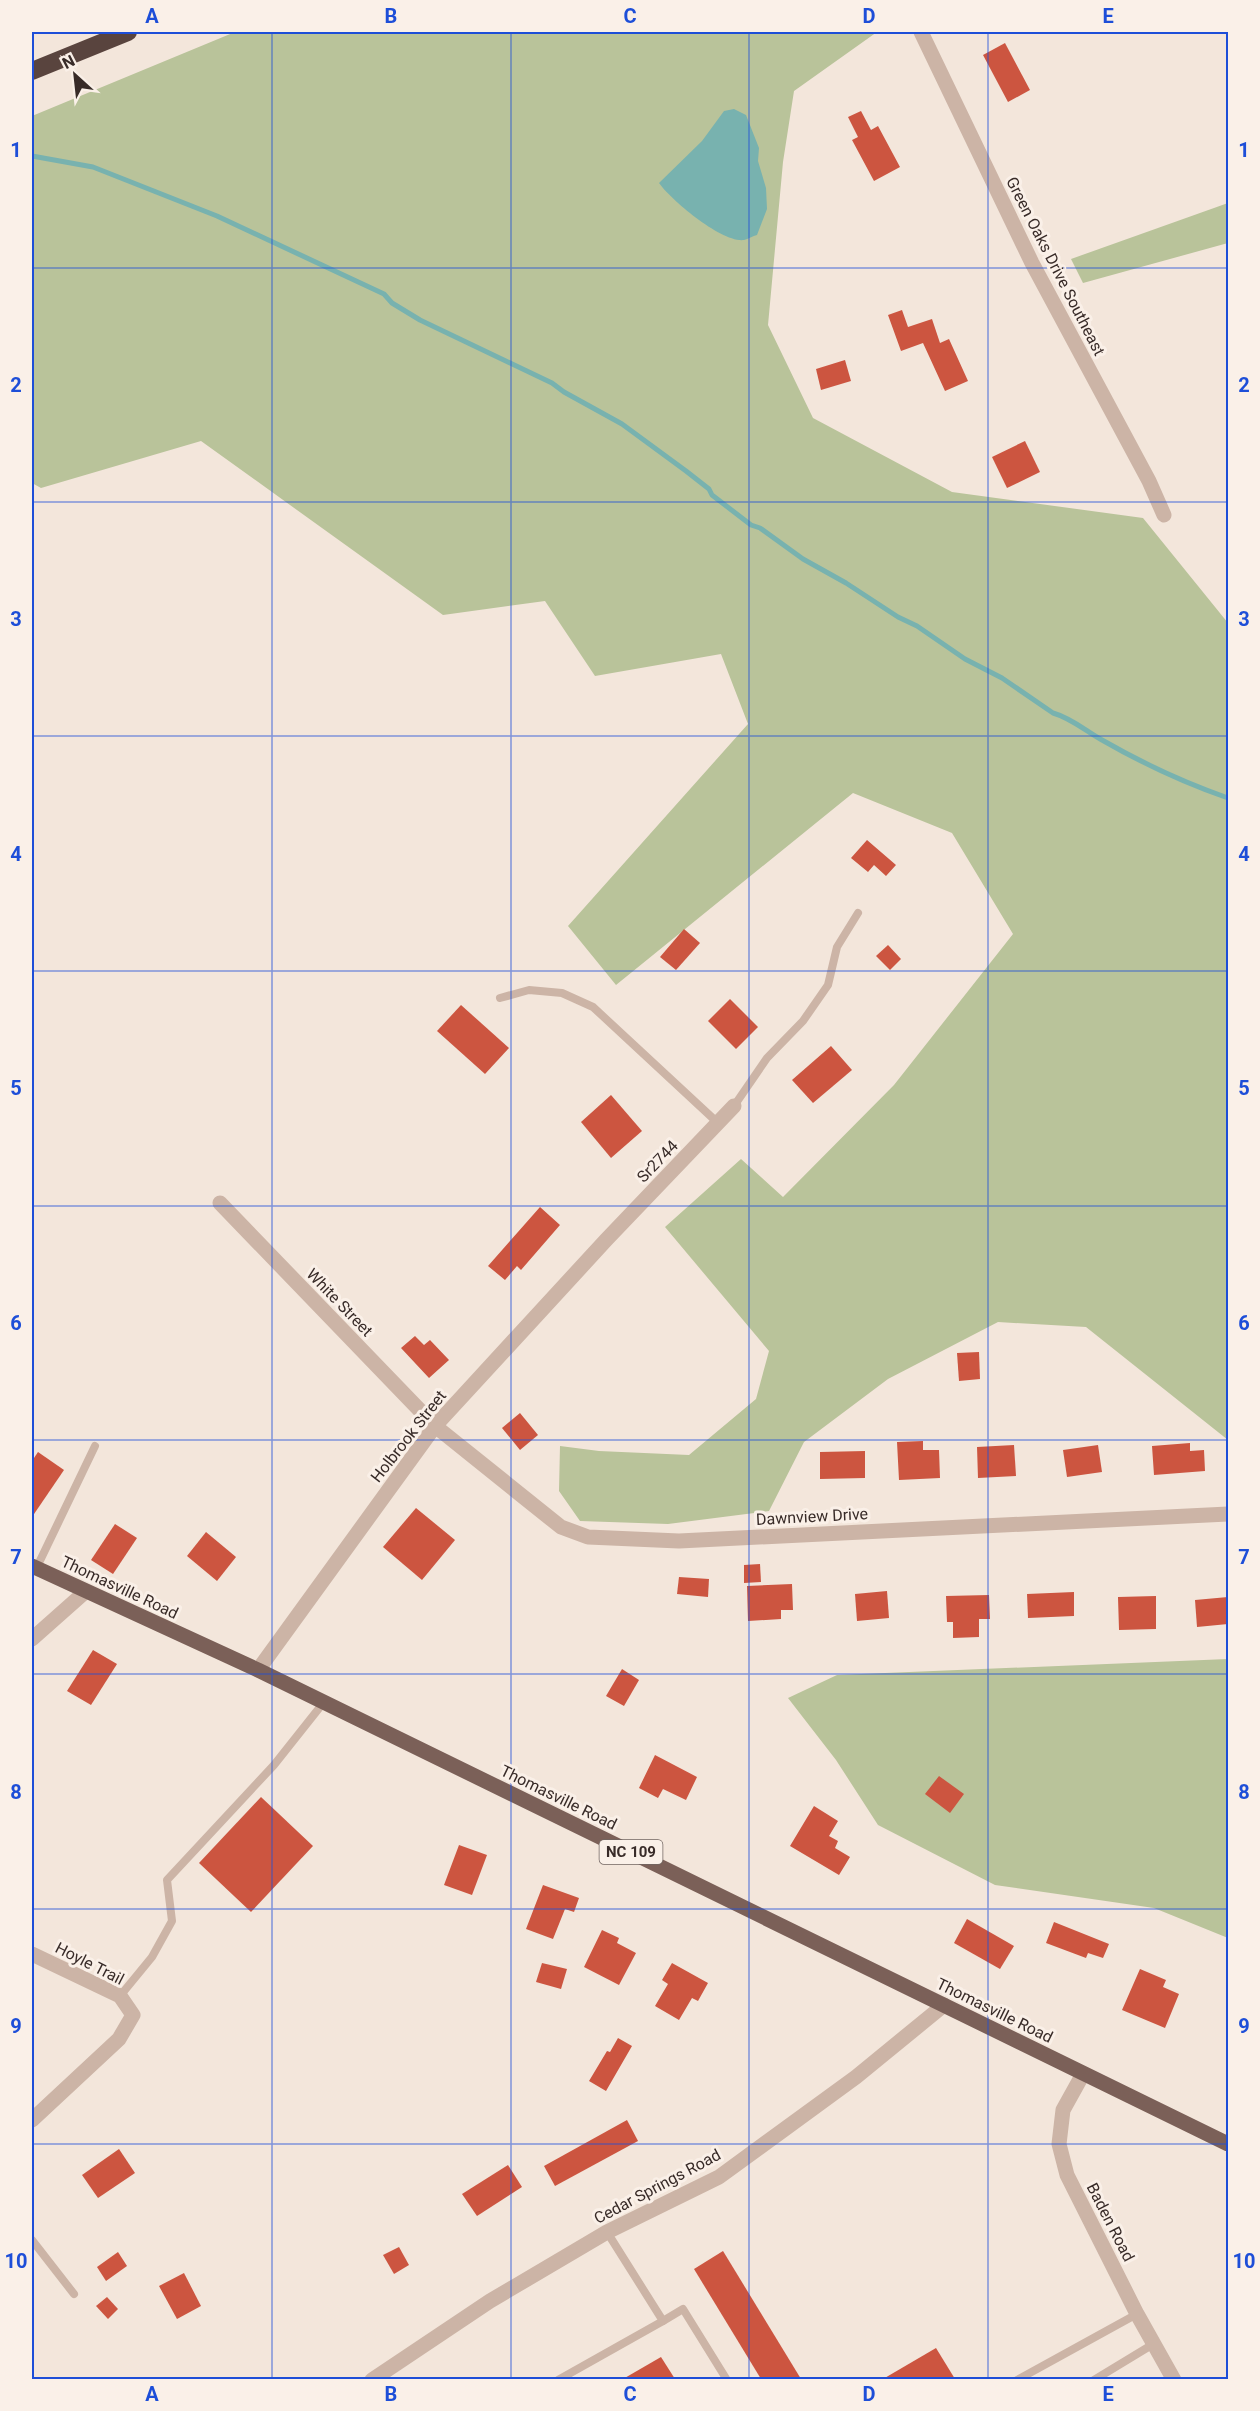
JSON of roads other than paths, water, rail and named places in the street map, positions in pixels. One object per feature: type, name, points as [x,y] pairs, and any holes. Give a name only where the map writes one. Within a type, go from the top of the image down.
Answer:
[{"type":"highway","points":[[32,71],[128,32]]},
{"type":"main road","name":"Thomasville Road","points":[[34,1568],[258,1670],[1228,2144]]},
{"type":"street","name":"Green Oaks Drive Southeast","points":[[921,32],[1027,253],[1164,515]]},
{"type":"street","name":"Sr2744","points":[[606,1240],[734,1106]]},
{"type":"street","name":"White Street","points":[[220,1203],[435,1426]]},
{"type":"street","name":"Holbrook Street","points":[[258,1670],[435,1426],[606,1240]]},
{"type":"street","name":"Dawnview Drive","points":[[435,1426],[561,1527],[588,1537],[679,1541],[1228,1514]]},
{"type":"street","points":[[32,1639],[86,1592]]},
{"type":"street","name":"Hoyle Trail","points":[[32,1954],[120,1996],[133,2015],[119,2039],[32,2120]]},
{"type":"street","name":"Cedar Springs Road","points":[[372,2379],[490,2301],[606,2232],[719,2177],[856,2077],[944,2005]]},
{"type":"street","name":"Baden Road","points":[[1083,2074],[1063,2110],[1059,2144],[1068,2175],[1137,2314],[1174,2379]]},
{"type":"lane","points":[[734,1106],[767,1058],[803,1021],[828,985],[837,947],[858,913]]},
{"type":"lane","points":[[500,998],[529,990],[562,993],[592,1007],[718,1123]]},
{"type":"lane","points":[[34,1568],[95,1446]]},
{"type":"lane","points":[[120,1996],[152,1957],[172,1921],[167,1880],[274,1765],[324,1702]]},
{"type":"lane","points":[[606,2232],[663,2321]]},
{"type":"lane","points":[[32,2240],[74,2294]]},
{"type":"lane","points":[[558,2379],[683,2309],[727,2379]]},
{"type":"lane","points":[[1017,2379],[1137,2314]]},
{"type":"lane","points":[[1094,2379],[1155,2343]]},
{"type":"water","points":[[734,109],[746,115],[759,148],[758,161],[766,188],[767,209],[757,235],[744,240],[723,235],[711,228],[674,200],[659,183],[702,141],[724,111]]},
{"type":"waterway","points":[[32,156],[93,167],[217,216],[384,294],[392,303],[420,320],[552,383],[622,424],[709,489],[712,495],[751,525],[760,528],[803,559],[846,583],[898,617],[917,626],[965,659],[1002,678],[1053,713],[1072,721],[1133,757],[1228,798]]}]
